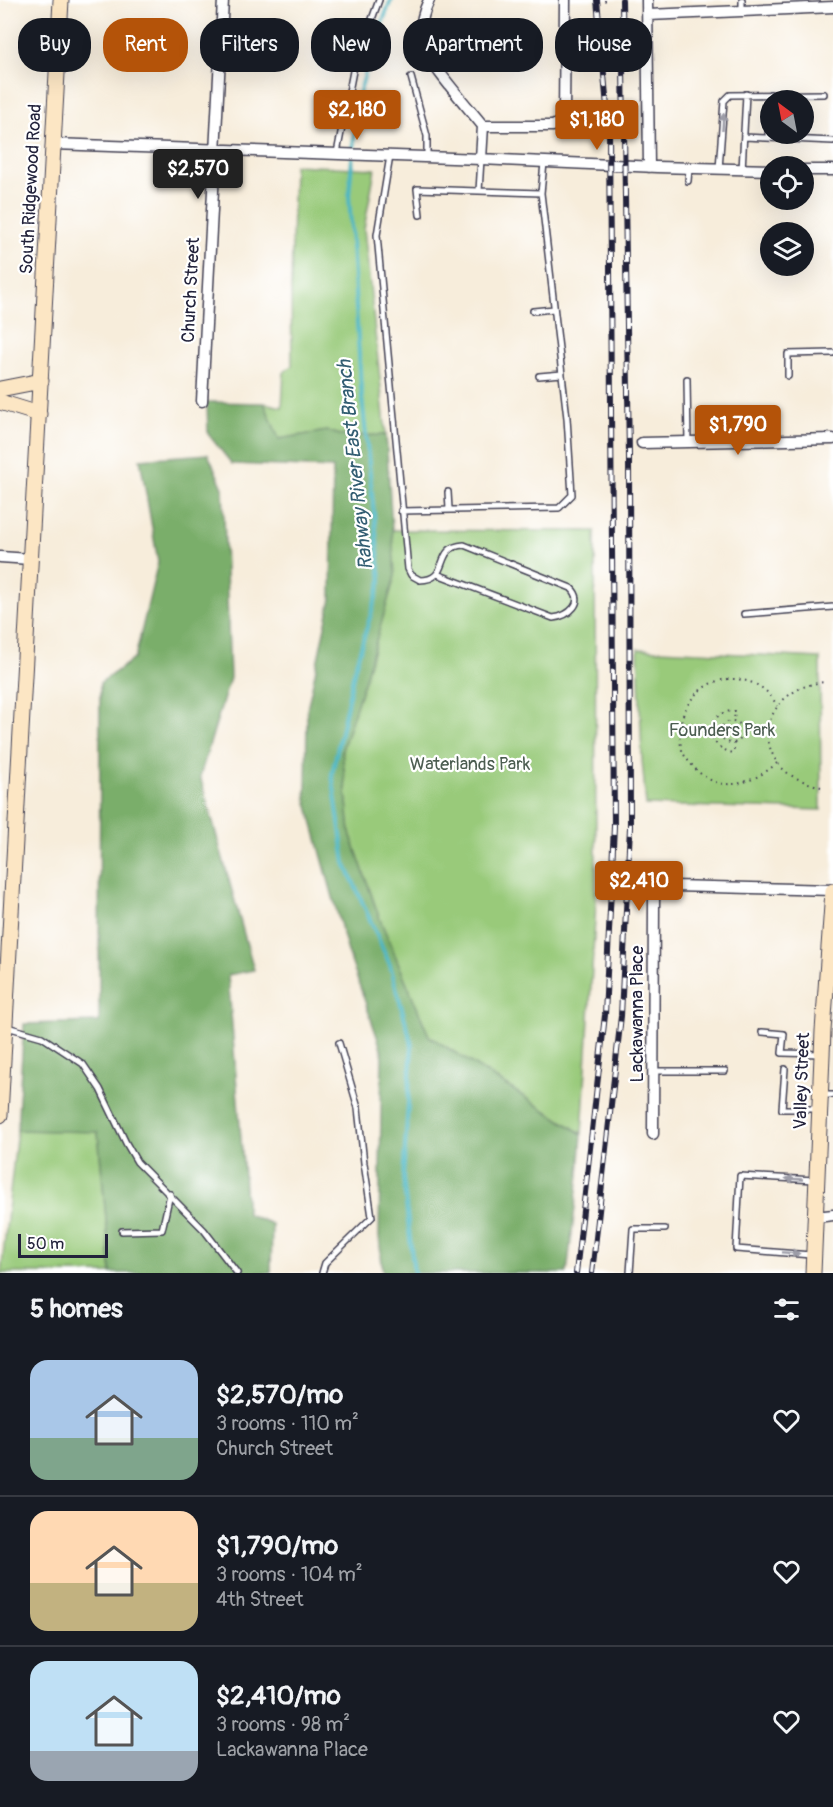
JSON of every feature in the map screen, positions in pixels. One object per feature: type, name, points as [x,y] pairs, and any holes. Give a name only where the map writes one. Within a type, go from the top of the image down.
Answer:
[{"type":"street","name":"South Ridgewood Road","points":[[0,1116],[5,1027],[3,993],[41,381],[61,0]]},
{"type":"street","name":"Church Street","points":[[202,401],[222,0]]},
{"type":"street","points":[[429,0],[423,15],[422,43],[483,126],[481,159]]},
{"type":"street","points":[[483,126],[553,126],[562,121],[564,116],[565,0]]},
{"type":"street","points":[[647,0],[649,167]]},
{"type":"street","points":[[648,15],[742,5],[833,6]]},
{"type":"street","points":[[53,144],[760,170]]},
{"type":"street","points":[[814,170],[833,171]]},
{"type":"street","points":[[0,389],[41,381]]},
{"type":"street","points":[[0,402],[39,414]]},
{"type":"street","points":[[642,443],[833,439]]},
{"type":"street","points":[[0,557],[30,559]]},
{"type":"street","name":"Lackawanna Place","points":[[653,1134],[654,898],[656,891],[673,886],[833,891]]},
{"type":"street","name":"Valley Street","points":[[813,1273],[817,1180],[825,1100],[822,1054],[828,1031],[833,891]]},
{"type":"street","points":[[816,1217],[833,1215]]},
{"type":"lane","points":[[338,155],[352,71],[379,0]]},
{"type":"lane","points":[[411,77],[428,136],[427,158]]},
{"type":"lane","points":[[719,169],[724,101],[730,94],[760,94]]},
{"type":"lane","points":[[742,170],[746,94]]},
{"type":"lane","points":[[814,94],[824,94]]},
{"type":"lane","points":[[744,138],[760,138]]},
{"type":"lane","points":[[814,140],[833,141]]},
{"type":"lane","points":[[390,156],[377,235],[408,569],[411,575],[420,580],[431,578],[437,574],[446,553],[454,547],[464,545],[572,588],[578,599],[570,612],[554,618],[437,574]]},
{"type":"lane","points":[[479,191],[481,159]]},
{"type":"lane","points":[[401,511],[559,508],[572,495],[562,374],[542,193],[544,163]]},
{"type":"lane","points":[[688,169],[688,181]]},
{"type":"lane","points":[[420,215],[417,189],[542,193]]},
{"type":"lane","points":[[533,311],[554,309]]},
{"type":"lane","points":[[788,376],[788,354],[833,353]]},
{"type":"lane","points":[[539,376],[562,374]]},
{"type":"lane","points":[[687,378],[688,443]]},
{"type":"lane","points":[[447,492],[449,509]]},
{"type":"lane","points":[[744,614],[833,607]]},
{"type":"lane","points":[[5,1027],[42,1037],[83,1064],[100,1089],[126,1143],[138,1162],[204,1230],[237,1273]]},
{"type":"lane","points":[[762,1032],[784,1034],[782,1053],[822,1054]]},
{"type":"lane","points":[[322,1273],[325,1263],[372,1217],[358,1108],[339,1043]]},
{"type":"lane","points":[[785,1069],[782,1109],[825,1100]]},
{"type":"lane","points":[[654,1071],[725,1071]]},
{"type":"lane","points":[[814,1255],[736,1250],[740,1176],[817,1180]]},
{"type":"lane","points":[[122,1232],[162,1230],[170,1194]]},
{"type":"lane","points":[[630,1273],[633,1229],[664,1229]]},
{"type":"path","points":[[605,0],[606,5]]},
{"type":"path","points":[[777,706],[765,689],[741,679],[729,679],[706,686],[696,693],[688,703],[680,725],[681,747],[691,764],[704,778],[733,784],[749,781],[764,774],[777,763]]},
{"type":"path","points":[[821,788],[800,781],[777,763],[768,733],[771,717],[777,706],[790,693],[805,685],[826,682]]},
{"type":"path","points":[[734,720],[735,711],[716,718],[711,736],[718,747],[725,751],[734,753],[734,743]]},
{"type":"path","points":[[734,720],[742,725],[744,732],[741,739],[734,743],[723,739],[721,731],[726,722],[734,720]]},
{"type":"path","points":[[680,725],[712,726]]},
{"type":"path","points":[[744,732],[768,733]]},
{"type":"path","points":[[680,735],[711,736]]},
{"type":"green space","points":[[294,165],[375,169],[364,229],[386,435],[344,436],[327,431],[279,439],[264,403],[282,407],[284,372],[292,366]]},
{"type":"green space","points":[[207,402],[264,403],[279,439],[327,431],[344,436],[386,435],[395,576],[342,750],[350,833],[379,917],[429,1036],[582,1134],[567,1273],[383,1273],[379,1236],[382,1051],[348,952],[306,799],[307,710],[331,599],[333,468],[232,464],[208,434]]},
{"type":"green space","points":[[208,454],[223,488],[230,678],[200,776],[254,970],[228,975],[247,1214],[272,1224],[271,1273],[111,1273],[98,1132],[17,1130],[24,1024],[99,1022],[100,683],[135,658],[158,562],[140,459]]},
{"type":"green space","name":"Waterlands Park","points":[[391,530],[595,531],[596,903],[582,1134],[429,1036],[379,917],[350,833],[342,750],[395,576]]},
{"type":"green space","name":"Founders Park","points":[[638,649],[820,658],[821,810],[646,805]]},
{"type":"green space","points":[[17,1130],[98,1131],[111,1273],[1,1273]]},
{"type":"waterway","name":"Rahway River East Branch","points":[[391,0],[372,49],[357,102],[349,195],[361,387],[381,581],[355,667],[332,774],[345,863],[390,965],[412,1045],[403,1178],[414,1273]]},
{"type":"railway","points":[[576,1273],[605,1015],[614,826],[609,128],[597,0]]},
{"type":"railway","points":[[592,1273],[621,1016],[630,827],[629,456],[622,0]]}]
